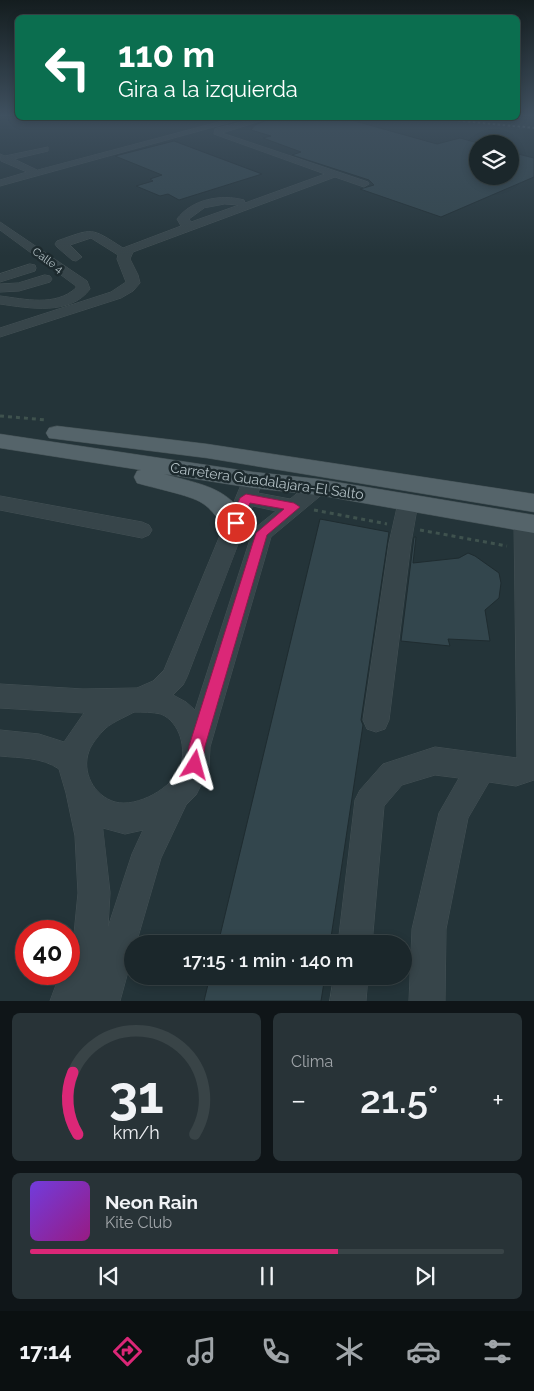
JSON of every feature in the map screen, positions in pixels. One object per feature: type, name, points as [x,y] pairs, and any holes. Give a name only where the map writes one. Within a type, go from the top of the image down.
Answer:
[{"type":"main road","name":"Carretera Guadalajara-El Salto","points":[[0,426],[207,451],[531,517]]},
{"type":"main road","name":"Carretera Guadalajara-El Salto","points":[[0,441],[106,458],[249,489],[318,487],[408,503],[531,517]]},
{"type":"main road","points":[[106,458],[140,475],[210,496],[225,508],[236,523]]},
{"type":"street","points":[[12,163],[36,174]]},
{"type":"street","points":[[0,183],[78,163]]},
{"type":"street","points":[[301,163],[364,184]]},
{"type":"street","points":[[0,333],[116,295],[128,288],[133,283],[133,275],[123,261],[124,254],[129,249],[334,174]]},
{"type":"street","name":"Calle 4","points":[[0,225],[82,284],[83,288],[73,297],[44,304],[18,302]]},
{"type":"street","points":[[76,256],[61,244],[88,234],[94,235],[124,254]]},
{"type":"street","points":[[0,278],[30,268]]},
{"type":"street","points":[[0,288],[19,287],[45,279]]},
{"type":"street","points":[[0,300],[18,302]]},
{"type":"street","points":[[0,313],[18,302]]},
{"type":"street","points":[[80,795],[94,810],[112,818],[134,819],[155,812],[173,800],[187,784],[195,765],[197,746],[262,533],[318,487]]},
{"type":"street","points":[[68,1001],[91,934],[94,893],[90,836],[80,795],[73,777],[73,757],[80,738],[93,721],[110,708],[134,701],[162,689],[174,677],[249,489],[294,507]]},
{"type":"street","points":[[0,503],[142,530]]},
{"type":"street","points":[[376,720],[400,543],[408,503]]},
{"type":"street","points":[[356,935],[370,800],[393,774],[435,760],[516,772],[527,769],[531,759],[531,517]]},
{"type":"street","points":[[0,696],[71,701],[149,700],[167,704],[182,714],[192,729],[197,746]]},
{"type":"street","points":[[0,743],[40,746],[59,752],[73,763]]},
{"type":"street","points":[[427,1001],[429,929],[454,812],[482,767]]},
{"type":"street","points":[[102,1001],[147,854],[173,800]]},
{"type":"street","points":[[348,1001],[350,985]]},
{"type":"building","points":[[132,163],[232,163],[262,174],[179,200],[168,194],[160,196],[136,186],[153,181],[150,179],[162,175]]},
{"type":"building","points":[[316,163],[469,163],[469,185],[515,185],[441,217],[360,189],[374,185],[369,180]]},
{"type":"building","points":[[519,163],[534,163],[534,177],[519,183]]},
{"type":"building","points":[[320,519],[389,532],[361,720],[363,725],[331,935],[220,935]]},
{"type":"building","points":[[414,537],[416,537],[413,563],[459,558],[468,553],[499,573],[501,583],[499,598],[485,610],[490,641],[448,639],[450,646],[401,641]]},
{"type":"building","points":[[208,985],[324,985],[321,1001],[204,1001]]},
{"type":"route","points":[[195,765],[197,746],[262,533],[294,507],[246,498],[236,523]]}]
